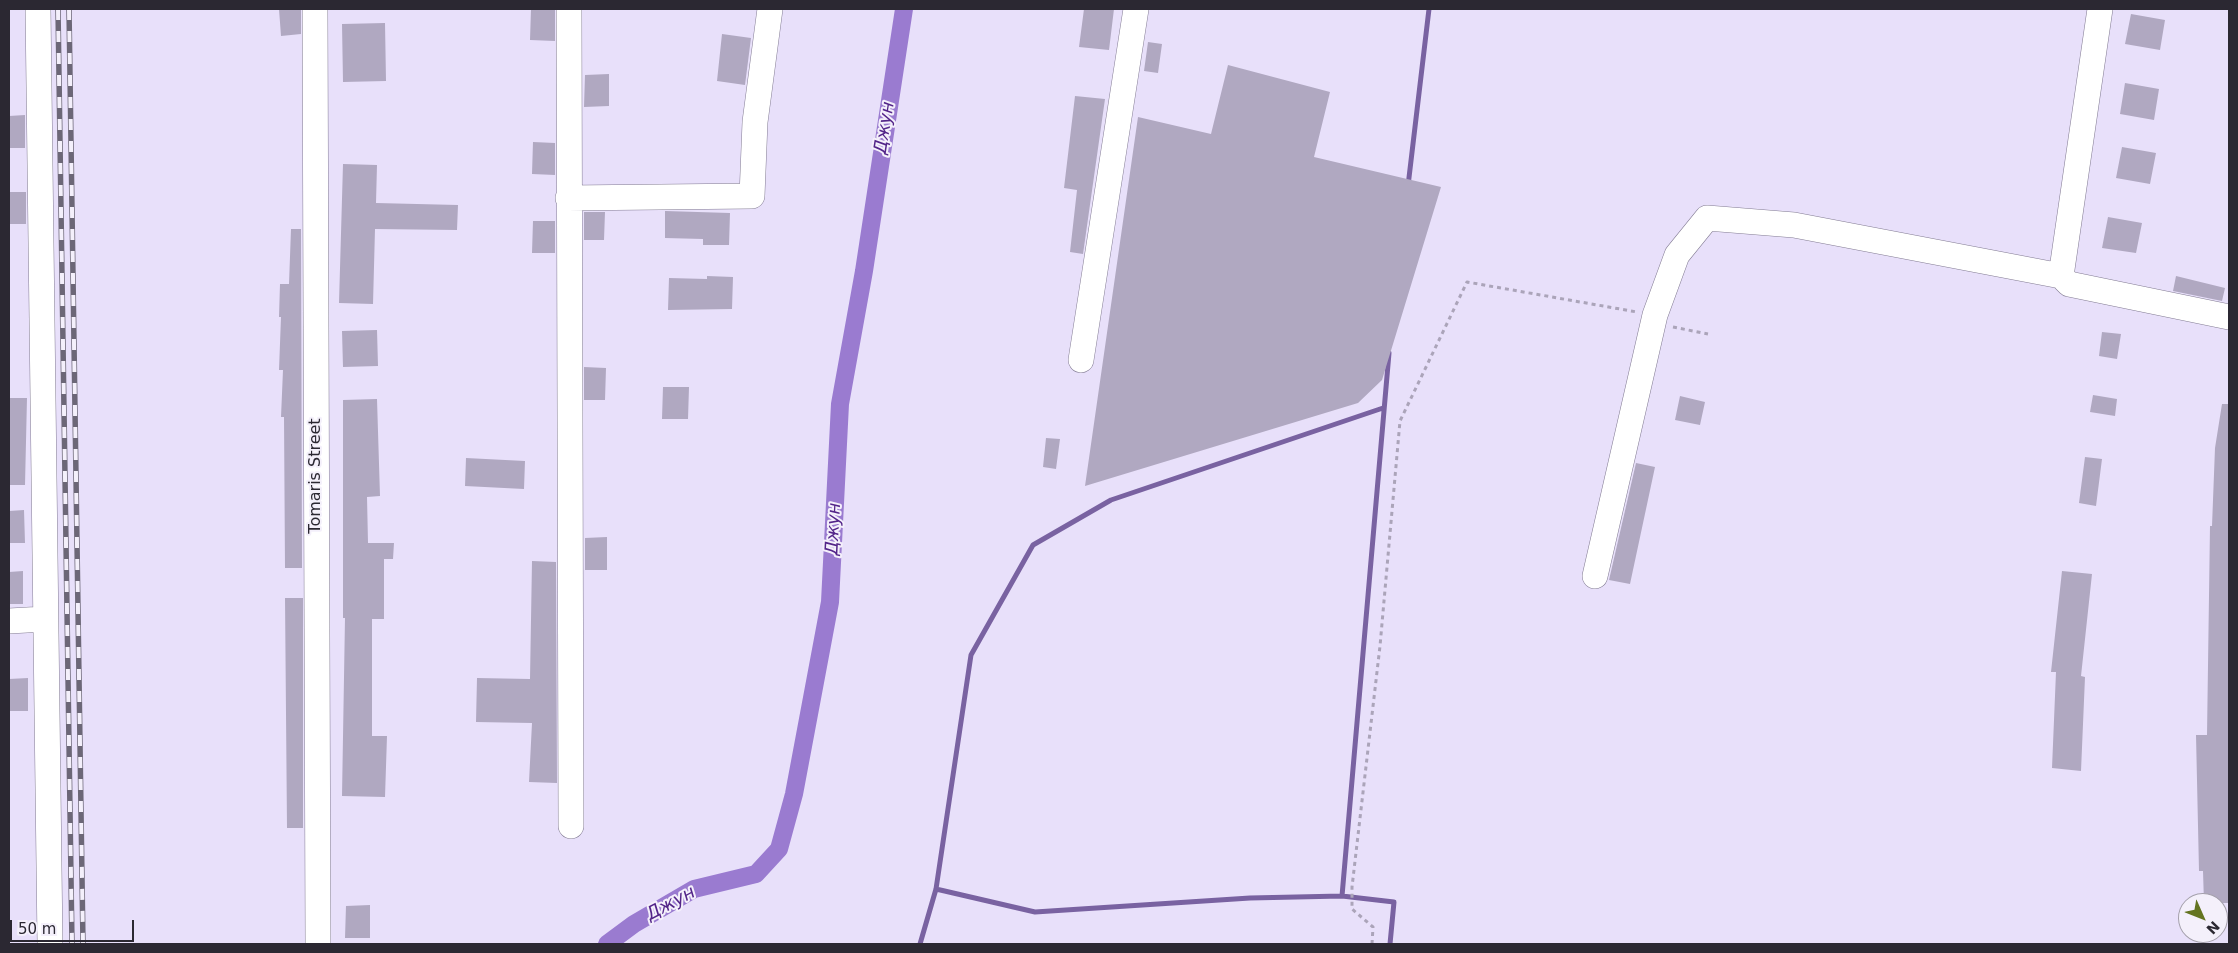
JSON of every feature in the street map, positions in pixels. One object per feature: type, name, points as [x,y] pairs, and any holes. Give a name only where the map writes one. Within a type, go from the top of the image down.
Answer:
[{"type":"street","points":[[38,9],[50,944]]},
{"type":"street","name":"Tomaris Street","points":[[315,9],[318,944]]},
{"type":"street","points":[[569,9],[571,826]]},
{"type":"street","points":[[568,198],[752,196],[756,122],[770,9]]},
{"type":"street","points":[[1081,360],[1136,9]]},
{"type":"street","points":[[2061,276],[2100,9]]},
{"type":"street","points":[[1595,576],[1654,319],[1677,255],[1707,218],[1794,225],[2061,276],[2069,284],[2229,317]]},
{"type":"street","points":[[9,621],[45,619]]},
{"type":"path","points":[[1372,944],[1373,927],[1352,909],[1352,887],[1380,646],[1400,421],[1467,282],[1654,319],[1708,334]]},
{"type":"building","points":[[279,9],[301,9],[301,34],[281,36]]},
{"type":"building","points":[[531,9],[555,9],[555,41],[530,40]]},
{"type":"building","points":[[1084,9],[1114,9],[1109,50],[1079,47]]},
{"type":"building","points":[[2131,14],[2165,20],[2160,50],[2125,44]]},
{"type":"building","points":[[385,23],[386,81],[343,82],[342,24]]},
{"type":"building","points":[[722,34],[751,38],[745,85],[717,81]]},
{"type":"building","points":[[1148,42],[1162,44],[1158,73],[1144,71]]},
{"type":"building","points":[[1228,65],[1330,92],[1314,157],[1441,187],[1382,380],[1358,403],[1085,486],[1138,117],[1211,134]]},
{"type":"building","points":[[609,74],[609,106],[584,107],[585,75]]},
{"type":"building","points":[[2125,83],[2159,89],[2154,120],[2120,114]]},
{"type":"building","points":[[1075,96],[1105,99],[1083,254],[1070,252],[1077,190],[1064,188]]},
{"type":"building","points":[[25,115],[25,148],[9,148],[9,116]]},
{"type":"building","points":[[533,142],[555,143],[555,175],[532,174]]},
{"type":"building","points":[[2122,147],[2156,153],[2150,184],[2116,178]]},
{"type":"building","points":[[343,164],[377,165],[376,203],[458,205],[457,230],[375,229],[373,304],[339,303]]},
{"type":"building","points":[[9,192],[26,192],[26,224],[9,224]]},
{"type":"building","points":[[665,211],[730,213],[729,245],[703,245],[703,239],[665,238]]},
{"type":"building","points":[[584,212],[605,212],[604,240],[584,240]]},
{"type":"building","points":[[2108,217],[2142,223],[2136,253],[2102,248]]},
{"type":"building","points":[[533,221],[555,221],[555,253],[532,253]]},
{"type":"building","points":[[291,229],[301,229],[302,568],[285,568],[284,417],[281,417],[283,370],[279,370],[281,317],[279,317],[280,284],[289,284]]},
{"type":"building","points":[[707,276],[733,277],[732,309],[668,310],[669,278],[707,279]]},
{"type":"building","points":[[2176,276],[2225,288],[2222,301],[2173,291]]},
{"type":"building","points":[[377,330],[378,366],[343,367],[342,331]]},
{"type":"building","points":[[2102,332],[2121,334],[2117,359],[2099,356]]},
{"type":"building","points":[[584,367],[606,368],[605,400],[584,400]]},
{"type":"building","points":[[663,387],[689,387],[688,419],[662,419]]},
{"type":"building","points":[[2093,395],[2117,399],[2115,416],[2090,412]]},
{"type":"building","points":[[1680,396],[1705,402],[1700,425],[1675,420]]},
{"type":"building","points":[[9,398],[27,398],[25,485],[9,485]]},
{"type":"building","points":[[377,399],[380,496],[367,497],[368,543],[394,543],[393,559],[384,559],[384,619],[372,619],[372,736],[387,736],[385,797],[342,796],[345,618],[343,618],[343,400]]},
{"type":"building","points":[[2222,404],[2229,404],[2229,903],[2228,893],[2204,893],[2203,871],[2199,871],[2196,735],[2207,735],[2210,526],[2212,526],[2215,448]]},
{"type":"building","points":[[1046,438],[1060,439],[1056,469],[1043,467]]},
{"type":"building","points":[[2085,457],[2102,459],[2096,506],[2079,503]]},
{"type":"building","points":[[466,458],[525,461],[524,489],[465,486]]},
{"type":"building","points":[[1636,463],[1655,467],[1630,584],[1609,580]]},
{"type":"building","points":[[24,510],[25,543],[9,543],[9,511]]},
{"type":"building","points":[[607,537],[607,570],[585,570],[585,538]]},
{"type":"building","points":[[532,561],[556,562],[557,783],[529,782],[532,723],[476,722],[477,678],[530,679]]},
{"type":"building","points":[[23,571],[23,604],[9,604],[9,572]]},
{"type":"building","points":[[2062,571],[2092,574],[2081,676],[2085,677],[2081,771],[2052,768],[2056,672],[2051,672]]},
{"type":"building","points":[[285,598],[303,598],[303,828],[287,828]]},
{"type":"building","points":[[28,678],[28,711],[9,711],[9,679]]},
{"type":"building","points":[[370,905],[370,938],[345,938],[346,906]]},
{"type":"waterway","name":"Джун","points":[[607,944],[634,924],[694,889],[756,874],[779,849],[794,794],[830,602],[840,404],[864,271],[904,9]]},
{"type":"waterway","points":[[1408,186],[1429,9]]},
{"type":"waterway","points":[[1342,896],[1389,353]]},
{"type":"waterway","points":[[920,944],[936,889],[971,655],[1033,545],[1111,500],[1383,408]]},
{"type":"waterway","points":[[936,889],[1035,912],[1250,898],[1342,896],[1394,902],[1390,944]]},
{"type":"railway","points":[[58,9],[72,944]]},
{"type":"railway","points":[[69,9],[83,944]]}]
